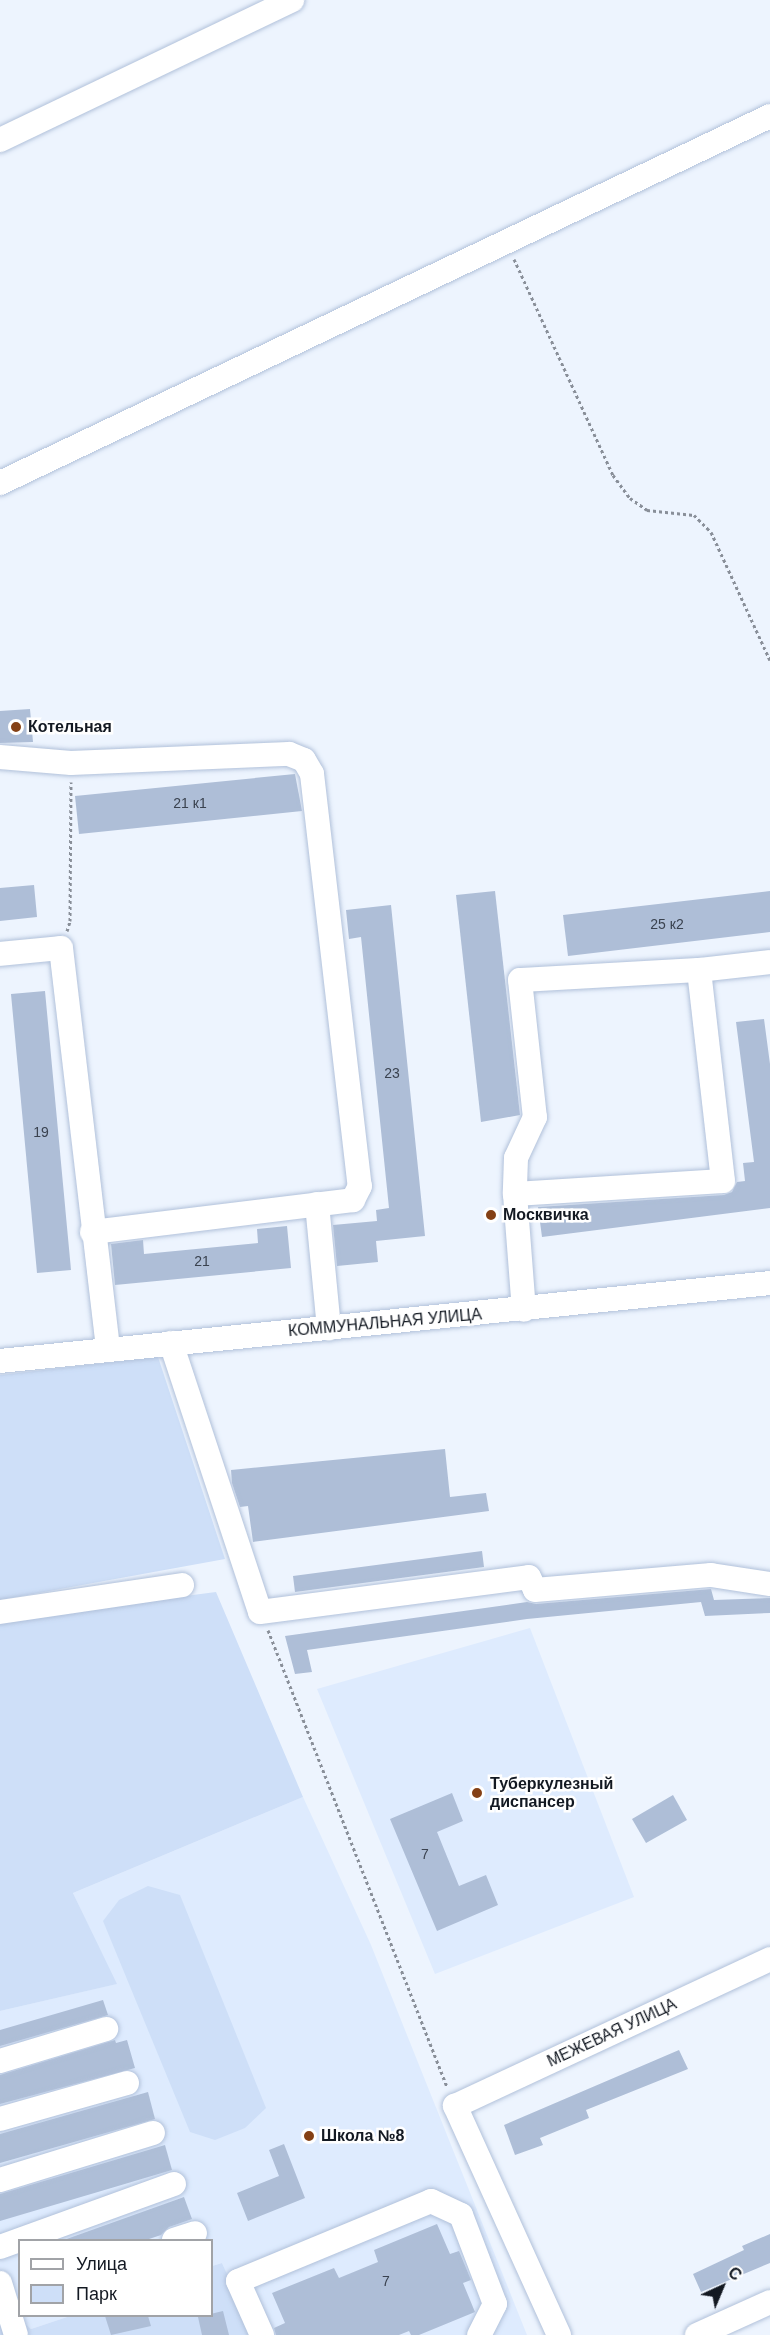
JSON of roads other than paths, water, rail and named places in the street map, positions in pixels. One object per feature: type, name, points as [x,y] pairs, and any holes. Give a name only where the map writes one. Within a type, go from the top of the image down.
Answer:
[{"type":"street","points":[[0,140],[292,0]]},
{"type":"street","points":[[0,483],[770,116]]},
{"type":"street","points":[[0,757],[71,763],[288,754],[304,760],[312,774],[360,1186],[353,1200],[92,1232]]},
{"type":"street","points":[[0,954],[61,948],[92,1232],[108,1349]]},
{"type":"street","points":[[524,1310],[515,1194],[516,1158],[535,1117],[520,980],[699,970],[770,962]]},
{"type":"street","points":[[515,1194],[723,1181],[699,970]]},
{"type":"street","points":[[317,1204],[329,1328]]},
{"type":"street","name":"КОММУНАЛЬНАЯ УЛИЦА","points":[[0,1361],[524,1310],[770,1283]]},
{"type":"street","points":[[171,1343],[260,1612],[529,1577],[535,1590],[711,1575],[770,1584]]},
{"type":"street","points":[[0,1612],[182,1585]]},
{"type":"street","name":"МЕЖЕВАЯ УЛИЦА","points":[[559,2335],[455,2106],[770,1959]]},
{"type":"street","points":[[0,2061],[106,2029]]},
{"type":"street","points":[[0,2119],[127,2083]]},
{"type":"street","points":[[0,2180],[153,2133]]},
{"type":"street","points":[[22,2239],[174,2184]]},
{"type":"street","points":[[262,2335],[238,2281],[431,2201],[461,2216],[495,2304],[479,2335]]},
{"type":"street","points":[[0,2247],[18,2240]]},
{"type":"street","points":[[8,2294],[16,2335]]},
{"type":"street","points":[[697,2335],[770,2302]]},
{"type":"place","name":"Котельная","points":[[16,727]]},
{"type":"place","name":"Москвичка","points":[[491,1215]]},
{"type":"place","name":"Туберкулезный диспансер","points":[[477,1793]]},
{"type":"place","name":"Школа №8","points":[[309,2136]]}]
